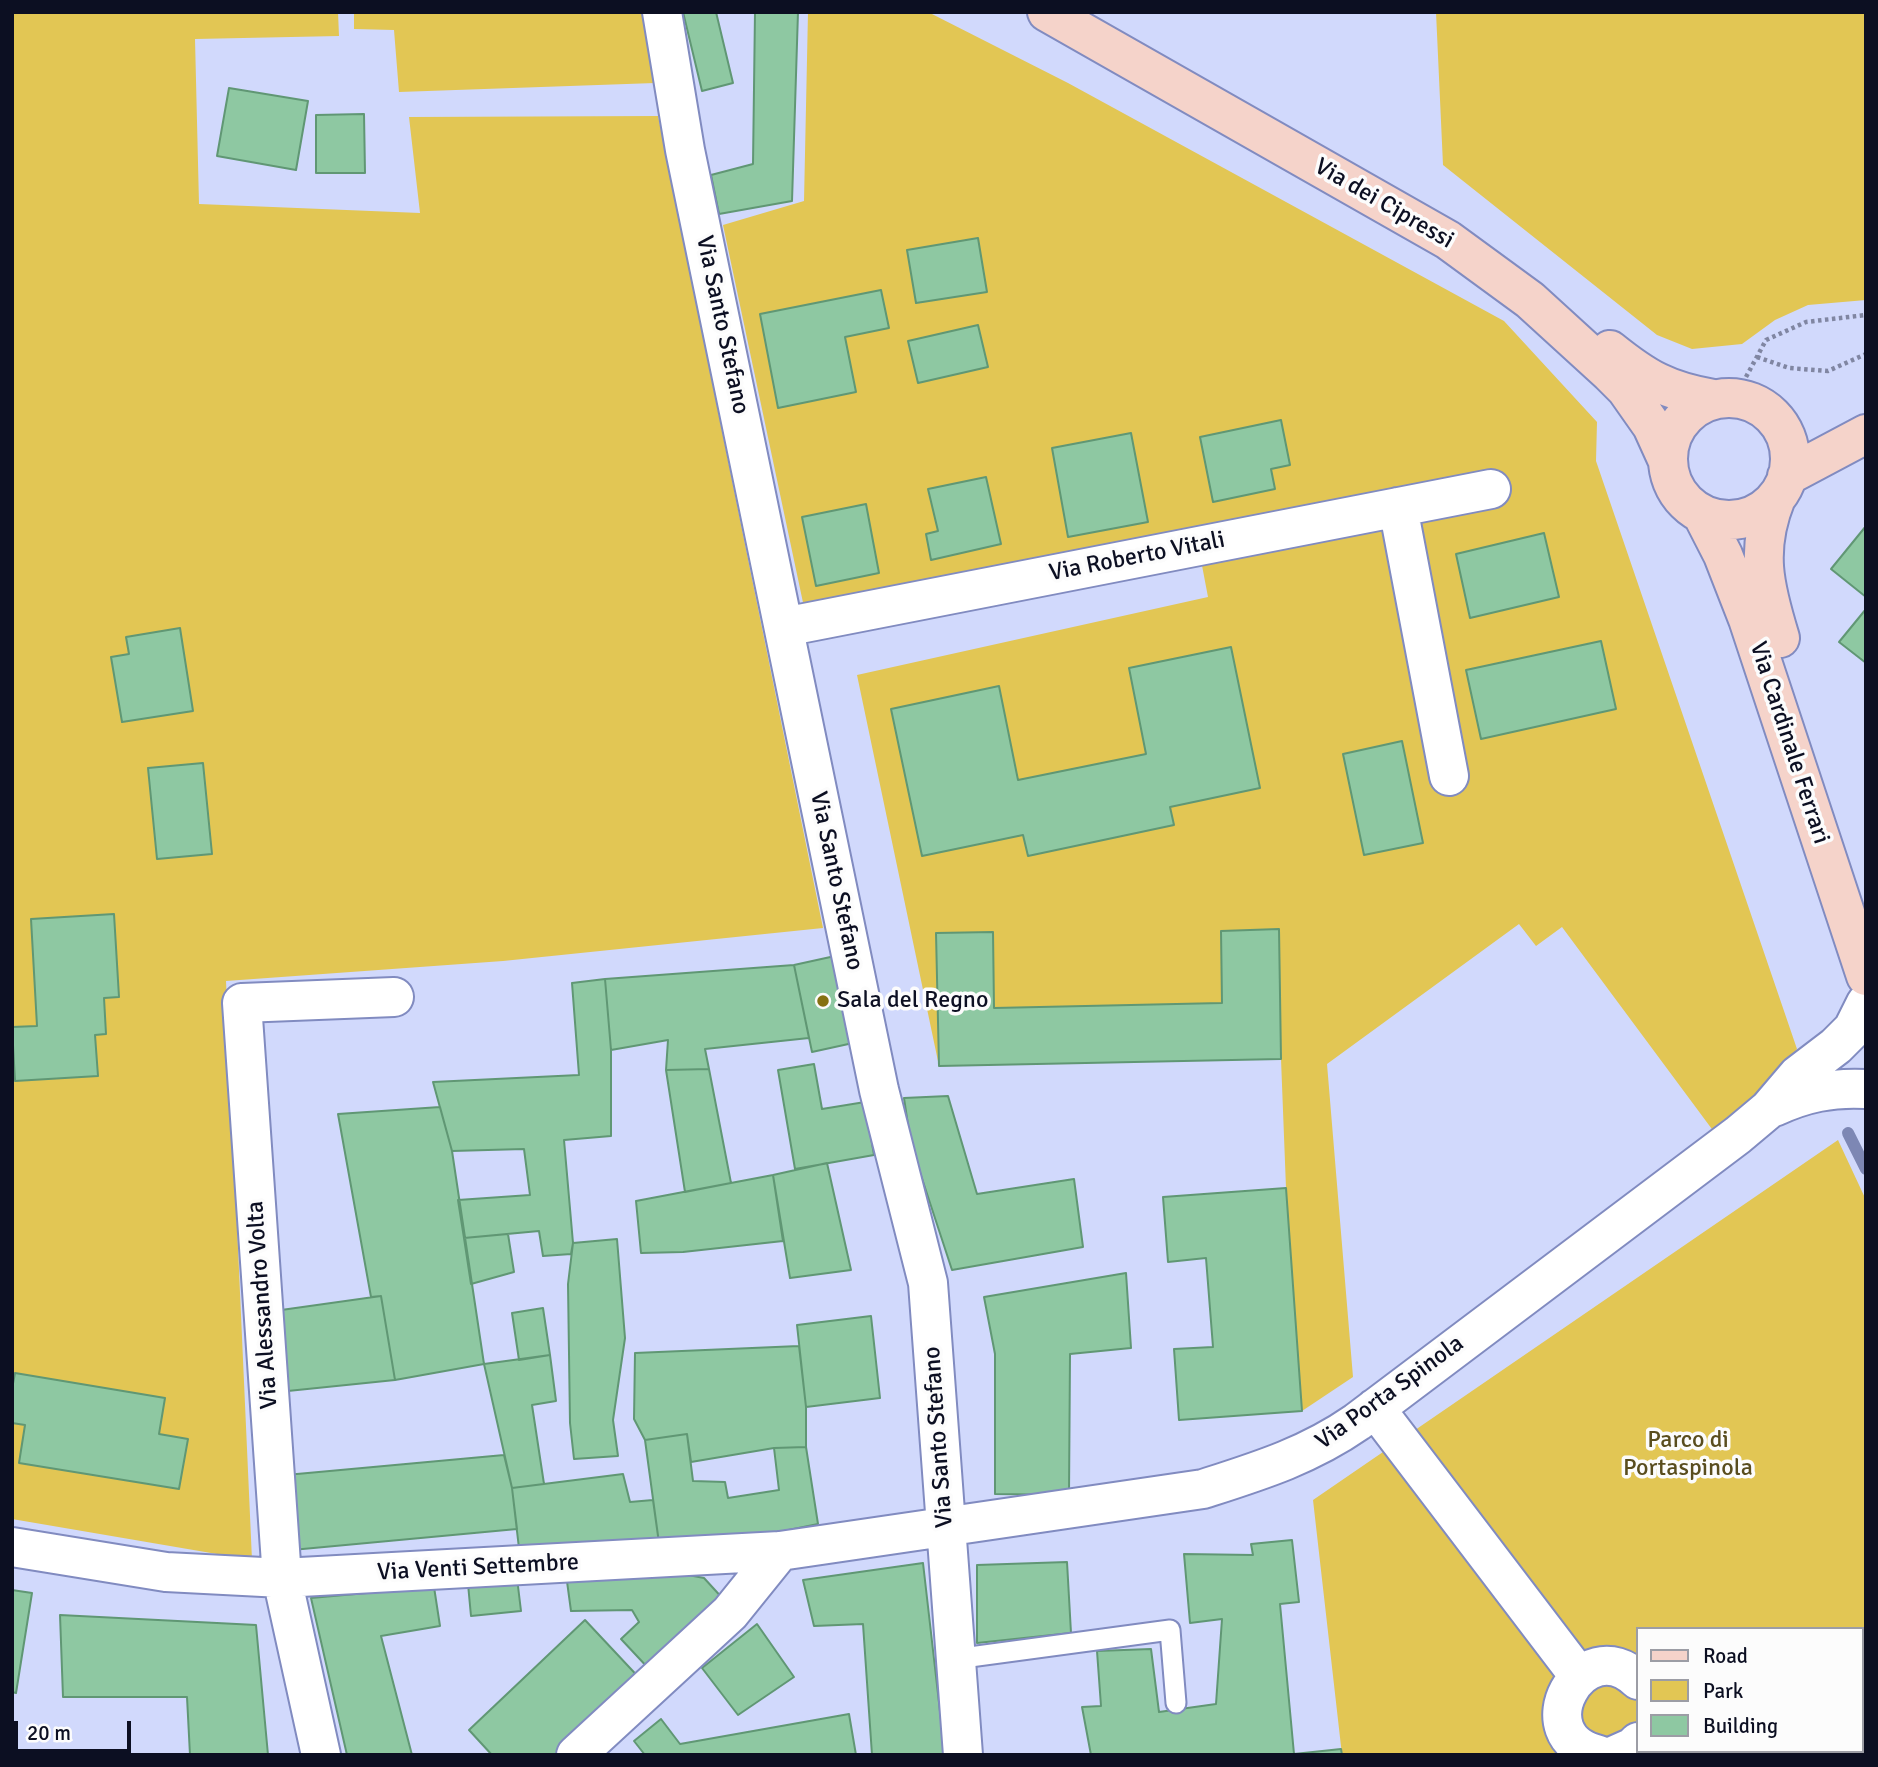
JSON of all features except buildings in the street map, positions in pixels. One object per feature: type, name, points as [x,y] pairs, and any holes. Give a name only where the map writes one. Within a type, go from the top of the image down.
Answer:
[{"type":"main road","name":"Via dei Cipressi","points":[[1047,12],[1448,240],[1530,300],[1626,388],[1652,426],[1667,459]]},
{"type":"main road","name":"Via dei Cipressi","points":[[1090,12],[1427,207],[1493,251],[1642,376],[1687,395],[1724,398]]},
{"type":"main road","points":[[1782,487],[1790,458],[1787,440],[1779,423],[1767,410],[1751,401],[1724,398],[1698,405],[1675,428],[1667,459],[1674,486],[1681,497],[1702,514],[1729,520],[1755,514],[1782,487],[1866,431]]},
{"type":"main road","points":[[1779,423],[1799,428],[1866,431]]},
{"type":"main road","name":"Via Cardinale Ferrari","points":[[1782,487],[1764,533],[1762,555],[1766,593],[1866,903]]},
{"type":"main road","name":"Via Cardinale Ferrari","points":[[1702,514],[1723,555],[1748,619],[1866,976]]},
{"type":"street","name":"Via Santo Stefano","points":[[662,12],[685,150],[879,1090],[928,1283],[964,1755]]},
{"type":"street","name":"Via Roberto Vitali","points":[[784,627],[1491,489]]},
{"type":"street","points":[[1398,507],[1449,776]]},
{"type":"street","name":"Via Alessandro Volta","points":[[321,1755],[282,1578],[242,1003],[394,997]]},
{"type":"street","name":"Via Porta Spinola","points":[[1769,1110],[1798,1075],[1853,1029],[1866,1003]]},
{"type":"street","name":"Via Porta Spinola","points":[[945,1527],[1203,1489],[1311,1451],[1375,1408],[1769,1110],[1794,1098],[1822,1090],[1866,1089]]},
{"type":"street","points":[[1375,1408],[1579,1676]]},
{"type":"street","name":"Via Venti Settembre","points":[[12,1547],[166,1572],[282,1578],[780,1551],[945,1527]]},
{"type":"street","points":[[576,1755],[730,1613],[780,1551]]},
{"type":"street","points":[[1599,1755],[1576,1744],[1567,1732],[1562,1717],[1563,1702],[1569,1687],[1579,1676],[1592,1669],[1605,1667],[1619,1668],[1636,1678]]},
{"type":"street","points":[[1615,1755],[1636,1743]]},
{"type":"lane","points":[[956,1658],[1170,1630],[1176,1703]]},
{"type":"path","points":[[1724,398],[1758,357],[1766,340],[1807,322],[1866,315]]},
{"type":"path","points":[[1758,357],[1789,368],[1828,371],[1866,354]]},
{"type":"green space","points":[[12,12],[338,12],[339,36],[195,39],[199,204],[420,213],[409,117],[658,116],[823,928],[503,961],[226,981],[252,1560],[12,1519],[12,1028],[16,1081],[97,1076],[95,1035],[105,1034],[104,998],[119,996],[114,914],[32,919],[37,1026],[12,1027]]},
{"type":"green space","points":[[354,12],[643,12],[655,83],[399,92],[394,30],[354,29]]},
{"type":"green space","points":[[808,12],[928,12],[1068,83],[1504,321],[1597,422],[1596,461],[1797,1049],[1723,1144],[1562,927],[1536,946],[1519,924],[1327,1064],[1353,1377],[1302,1411],[1286,1188],[1281,1059],[939,1066],[857,675],[1208,597],[1196,534],[805,612],[723,225],[804,201]]},
{"type":"green space","points":[[1436,12],[1866,12],[1866,300],[1808,305],[1775,320],[1742,344],[1692,349],[1657,335],[1443,165]]},
{"type":"green space","name":"Parco di Portaspinola","points":[[1838,1140],[1866,1200],[1866,1755],[1342,1755],[1313,1500]]},
{"type":"waterway","points":[[1848,1133],[1866,1169]]},
{"type":"place","name":"Sala del Regno","points":[[823,1001]]}]
